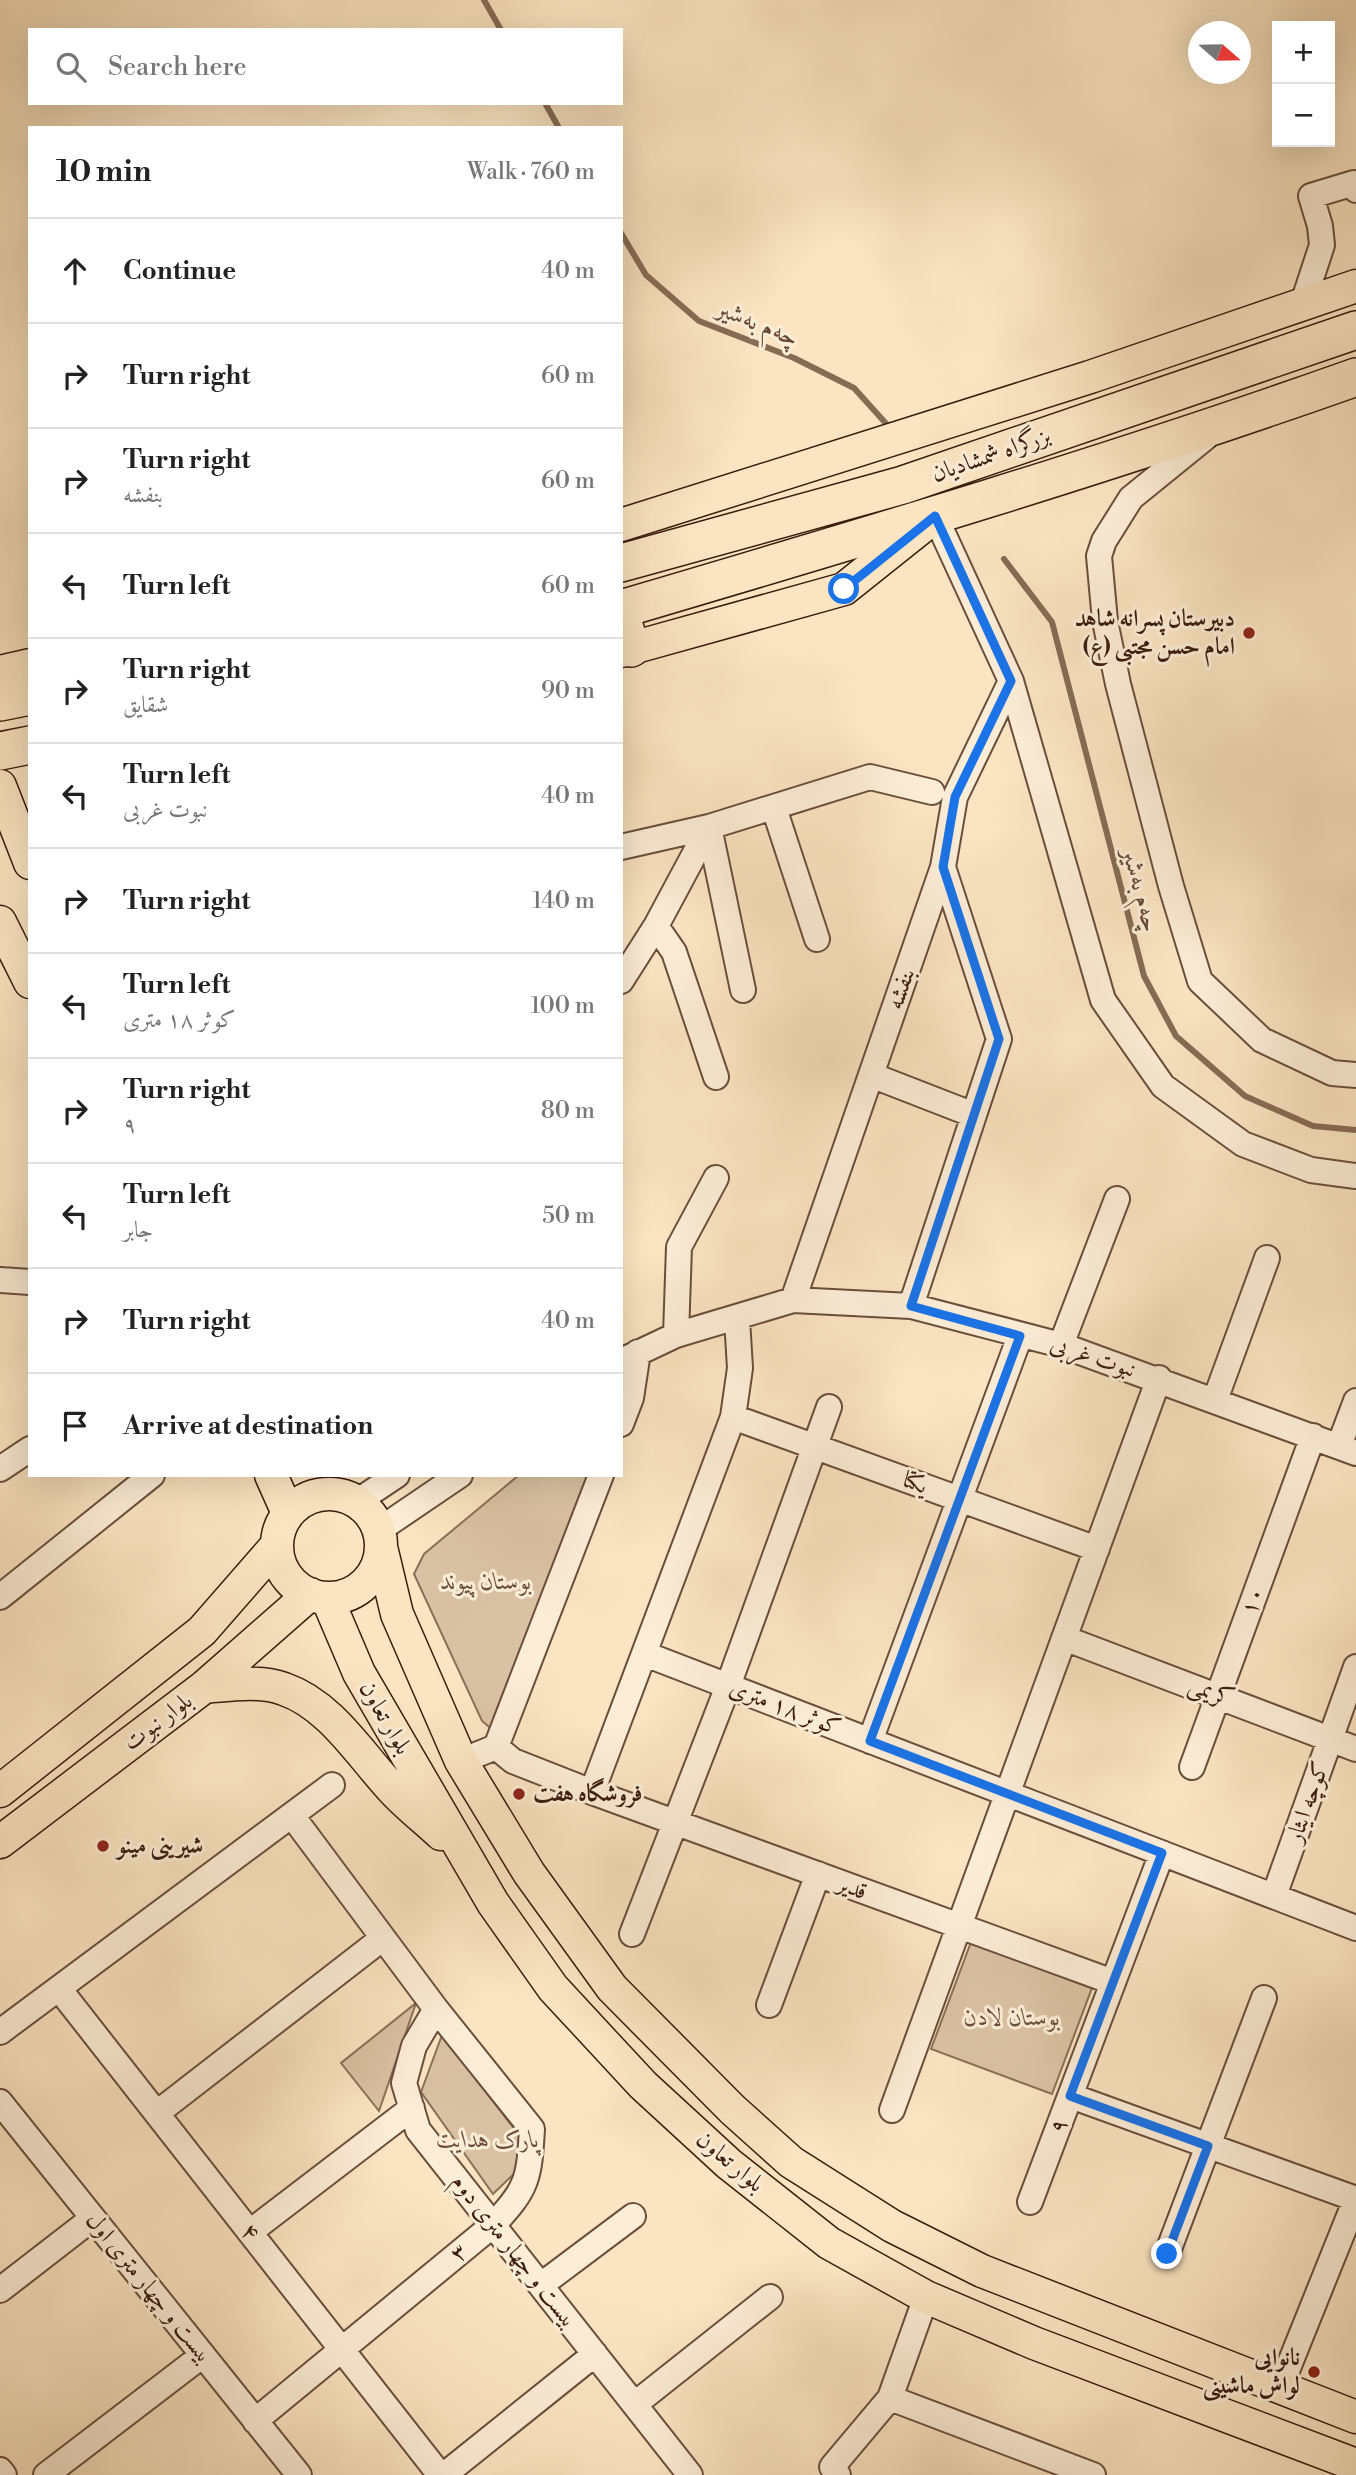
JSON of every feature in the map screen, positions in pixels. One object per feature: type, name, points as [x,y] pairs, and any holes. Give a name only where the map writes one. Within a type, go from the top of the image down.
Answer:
[{"type":"highway","name":"بزرگراه شمشادیان","points":[[623,562],[903,485],[1356,330]]},
{"type":"highway","name":"بزرگراه شمشادیان","points":[[623,608],[935,516],[1223,424],[1356,377]]},
{"type":"highway","points":[[0,702],[28,696]]},
{"type":"highway","points":[[0,751],[28,745]]},
{"type":"main road","points":[[623,524],[1090,377],[1356,286]]},
{"type":"main road","points":[[625,638],[844,589],[935,516]]},
{"type":"main road","points":[[0,672],[28,665]]},
{"type":"main road","points":[[0,922],[28,978]]},
{"type":"main road","points":[[272,1477],[288,1513]]},
{"type":"main road","points":[[343,1490],[371,1514],[380,1539],[378,1564],[370,1578],[358,1589],[343,1596],[318,1596],[299,1588],[282,1569],[277,1545],[280,1528],[288,1513],[312,1496],[343,1490]]},
{"type":"main road","name":"بلوار تعاون","points":[[380,1539],[397,1614],[461,1760],[529,1873],[612,1988],[732,2109],[791,2162],[892,2226],[982,2270],[1356,2417]]},
{"type":"main road","name":"بلوار نبوت","points":[[0,1791],[202,1631],[277,1545]]},
{"type":"main road","name":"بلوار تعاون","points":[[318,1596],[462,1853],[493,1903],[553,1988],[643,2085],[729,2164],[829,2242],[926,2297],[1034,2343],[1356,2465]]},
{"type":"main road","name":"بلوار نبوت","points":[[0,1842],[204,1687],[318,1596]]},
{"type":"main road","points":[[204,1687],[234,1685],[284,1688],[308,1701],[338,1727],[395,1793],[462,1853]]},
{"type":"street","points":[[1302,306],[1310,274],[1322,246],[1320,226],[1311,196],[1354,183],[1356,190]]},
{"type":"street","points":[[1223,424],[1131,498],[1110,527],[1099,556],[1105,621],[1171,886],[1200,981],[1262,1040],[1332,1073],[1356,1075]]},
{"type":"street","points":[[935,516],[1011,681],[1103,1000],[1163,1086],[1243,1144],[1311,1170],[1356,1176]]},
{"type":"street","name":"بنفشه","points":[[793,1300],[943,867],[955,797],[1011,681]]},
{"type":"street","points":[[623,847],[709,827],[870,777],[932,792]]},
{"type":"street","points":[[774,808],[817,939]]},
{"type":"street","points":[[623,978],[656,926],[709,827]]},
{"type":"street","points":[[709,827],[743,990]]},
{"type":"street","points":[[911,1306],[999,1039],[943,867]]},
{"type":"street","points":[[656,926],[674,952],[716,1077]]},
{"type":"street","points":[[871,1075],[974,1115]]},
{"type":"street","points":[[676,1335],[679,1247],[716,1178]]},
{"type":"street","points":[[1061,1345],[1117,1199]]},
{"type":"street","points":[[1215,1400],[1267,1258]]},
{"type":"street","points":[[0,1280],[28,1282]]},
{"type":"street","name":"نبوت غربی","points":[[630,1356],[676,1335],[737,1319],[793,1300],[911,1306],[1061,1345],[1159,1378],[1348,1449]]},
{"type":"street","points":[[592,1792],[733,1417],[740,1368],[737,1319]]},
{"type":"street","points":[[870,1741],[957,1499],[1020,1336]]},
{"type":"street","points":[[623,1419],[631,1398],[630,1356]]},
{"type":"street","points":[[892,2110],[1159,1378]]},
{"type":"street","points":[[1348,1449],[1356,1401]]},
{"type":"street","points":[[632,1934],[728,1686],[829,1407]]},
{"type":"street","name":"یکتا","points":[[733,1417],[1097,1549]]},
{"type":"street","name":"۱۰","points":[[1192,1767],[1313,1436]]},
{"type":"street","points":[[0,1469],[28,1449]]},
{"type":"street","points":[[0,1597],[150,1477]]},
{"type":"street","points":[[343,1490],[390,1477]]},
{"type":"street","points":[[380,1539],[458,1477]]},
{"type":"street","points":[[461,1760],[496,1747],[600,1477]]},
{"type":"street","name":"کریمی","points":[[1065,1638],[1356,1749]]},
{"type":"street","name":"کوثر ۱۸ متری","points":[[645,1654],[1356,1928]]},
{"type":"street","name":"کوچه ایثار","points":[[1274,1896],[1356,1668]]},
{"type":"street","name":"قدیر","points":[[496,1747],[513,1761],[592,1792],[1113,1982]]},
{"type":"street","points":[[0,2032],[60,1990],[332,1785]]},
{"type":"street","name":"۳","points":[[256,2421],[493,2225],[511,2206],[529,2176],[532,2129],[436,2009],[293,1816]]},
{"type":"street","name":"۹","points":[[1030,2202],[1162,1853]]},
{"type":"street","points":[[769,2005],[818,1874]]},
{"type":"street","points":[[157,2113],[383,1938]]},
{"type":"street","name":"۴","points":[[60,1990],[442,2475],[595,2354]]},
{"type":"street","points":[[1167,2254],[1264,1998]]},
{"type":"street","name":"بیست و چهار متری دوم","points":[[436,2009],[414,2046],[404,2083],[418,2130],[690,2475]]},
{"type":"street","points":[[1070,2096],[1356,2199],[1280,2388]]},
{"type":"street","name":"بیست و چهار متری اول","points":[[0,2102],[299,2475]]},
{"type":"street","points":[[250,2232],[412,2108]]},
{"type":"street","points":[[541,2285],[634,2216]]},
{"type":"street","points":[[0,2290],[93,2218]]},
{"type":"street","points":[[635,2404],[770,2297]]},
{"type":"street","points":[[830,2472],[890,2398],[926,2297]]},
{"type":"street","points":[[46,2475],[203,2355]]},
{"type":"street","points":[[890,2398],[1089,2474]]},
{"type":"street","points":[[0,2470],[4,2475]]},
{"type":"green space","name":"بوستان پیوند","points":[[517,1477],[591,1477],[494,1731],[482,1721],[414,1574],[424,1554]]},
{"type":"green space","name":"بوستان لادن","points":[[971,1942],[1092,1988],[1052,2094],[931,2049]]},
{"type":"green space","points":[[416,2003],[379,2111],[341,2063]]},
{"type":"green space","name":"پارک‌ هدایت","points":[[442,2035],[519,2135],[520,2168],[493,2194],[421,2092]]},
{"type":"waterway","name":"چەم بەشیر","points":[[484,0],[500,28]]},
{"type":"waterway","name":"چەم بەشیر","points":[[546,105],[558,126]]},
{"type":"waterway","name":"چەم بەشیر","points":[[623,236],[646,275],[699,321],[794,358],[854,388],[891,429]]},
{"type":"waterway","name":"چەم بەشیر","points":[[1004,559],[1052,622],[1144,976],[1176,1036],[1245,1096],[1313,1126],[1356,1130]]},
{"type":"place","name":"دبیرستان پسرانه شاهد امام حسن مجتبی (ع)","points":[[1249,633]]},
{"type":"place","name":"فروشگاه هفت","points":[[519,1794]]},
{"type":"place","name":"شیرینی مینو","points":[[103,1846]]},
{"type":"place","name":"نانوایی لواش ماشینی","points":[[1314,2372]]},
{"type":"route","points":[[844,589],[935,516],[1011,681],[955,797],[943,867],[999,1039],[911,1306],[1020,1336],[957,1499],[870,1741],[1162,1853],[1070,2096],[1208,2146],[1167,2254]]}]
